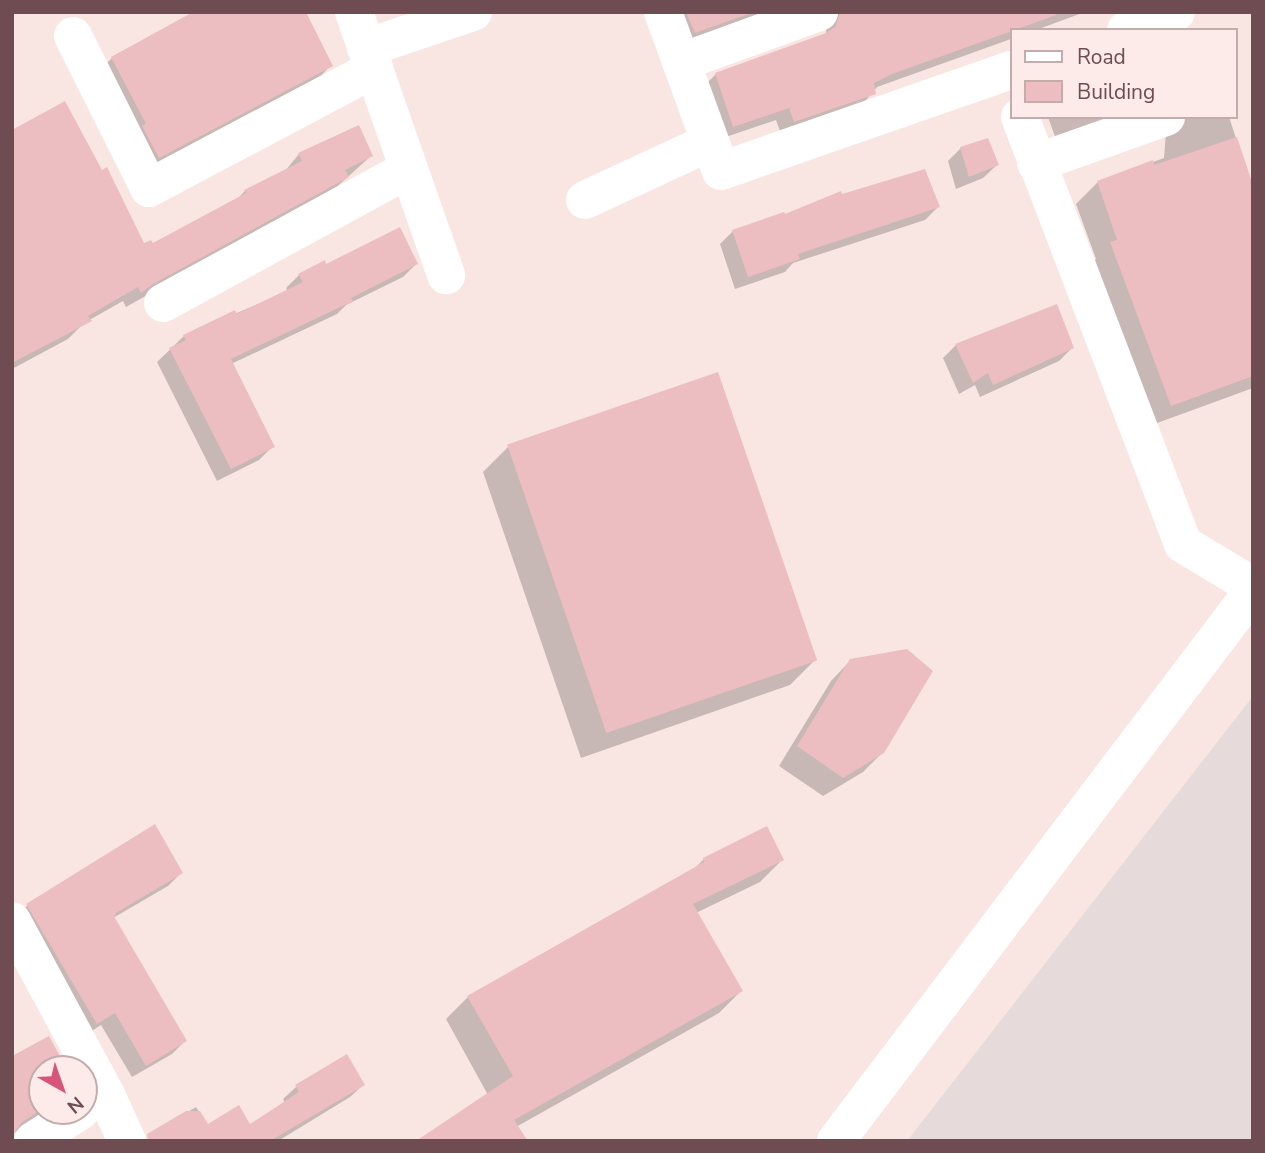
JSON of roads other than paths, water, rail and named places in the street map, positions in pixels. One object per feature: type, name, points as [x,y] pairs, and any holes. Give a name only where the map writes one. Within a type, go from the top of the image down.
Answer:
[{"type":"street","points":[[354,12],[446,275]]},
{"type":"street","points":[[73,36],[149,188],[370,59],[473,12]]},
{"type":"street","points":[[663,12],[720,171],[1009,79]]},
{"type":"street","points":[[681,62],[819,12]]},
{"type":"street","points":[[1132,28],[1176,12]]},
{"type":"street","points":[[842,1139],[1253,588],[1183,544],[1021,119]]},
{"type":"street","points":[[1036,163],[1160,119]]},
{"type":"street","points":[[585,200],[710,142]]},
{"type":"street","points":[[163,303],[409,169]]},
{"type":"street","points":[[12,921],[69,1055]]},
{"type":"street","points":[[98,1113],[127,1141]]},
{"type":"street","points":[[33,1141],[58,1125]]}]
